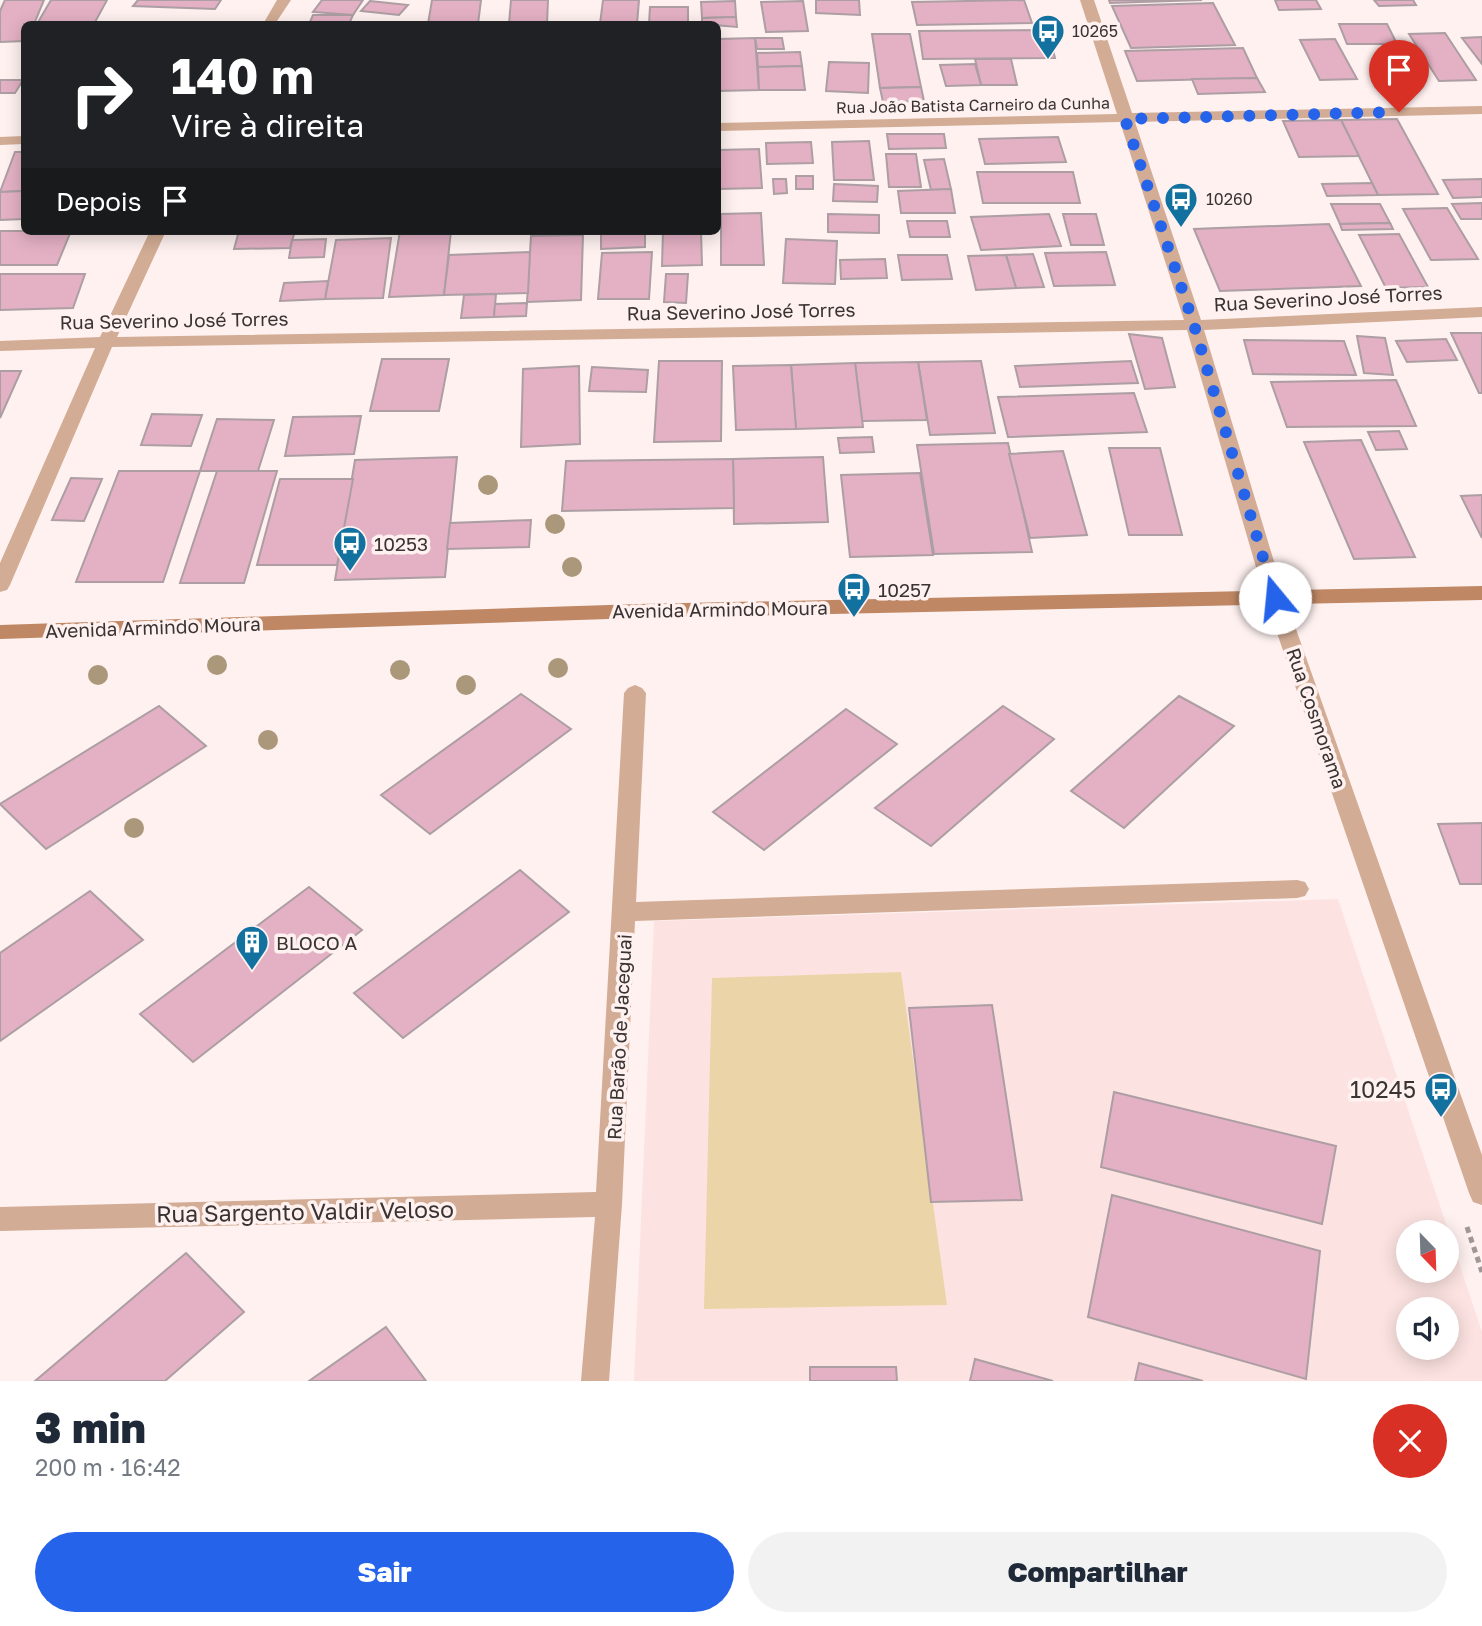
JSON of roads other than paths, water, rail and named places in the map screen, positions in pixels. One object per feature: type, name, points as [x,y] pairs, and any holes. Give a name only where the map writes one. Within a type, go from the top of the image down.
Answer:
[{"type":"main road","name":"Avenida Armindo Moura","points":[[0,632],[640,611],[1482,593]]},
{"type":"street","points":[[271,21],[284,0]]},
{"type":"street","name":"Rua Cosmorama","points":[[1087,0],[1194,325],[1275,598],[1474,1149],[1482,1193]]},
{"type":"street","name":"Rua João Batista Carneiro da Cunha","points":[[721,127],[1482,110]]},
{"type":"street","points":[[0,141],[21,140]]},
{"type":"street","points":[[0,585],[106,342],[156,235]]},
{"type":"street","name":"Rua Severino José Torres","points":[[0,346],[106,342],[1194,325],[1482,312]]},
{"type":"street","name":"Rua Barão de Jaceguai","points":[[595,1381],[609,1204],[626,912],[635,693]]},
{"type":"street","points":[[626,912],[1297,889]]},
{"type":"street","name":"Rua Sargento Valdir Veloso","points":[[0,1219],[609,1204]]},
{"type":"place","name":"10265","points":[[1048,61]]},
{"type":"place","name":"10260","points":[[1181,229]]},
{"type":"place","name":"10253","points":[[350,573]]},
{"type":"place","name":"10257","points":[[854,619]]},
{"type":"place","name":"BLOCO A","points":[[252,972]]},
{"type":"place","name":"10245","points":[[1441,1119]]}]
